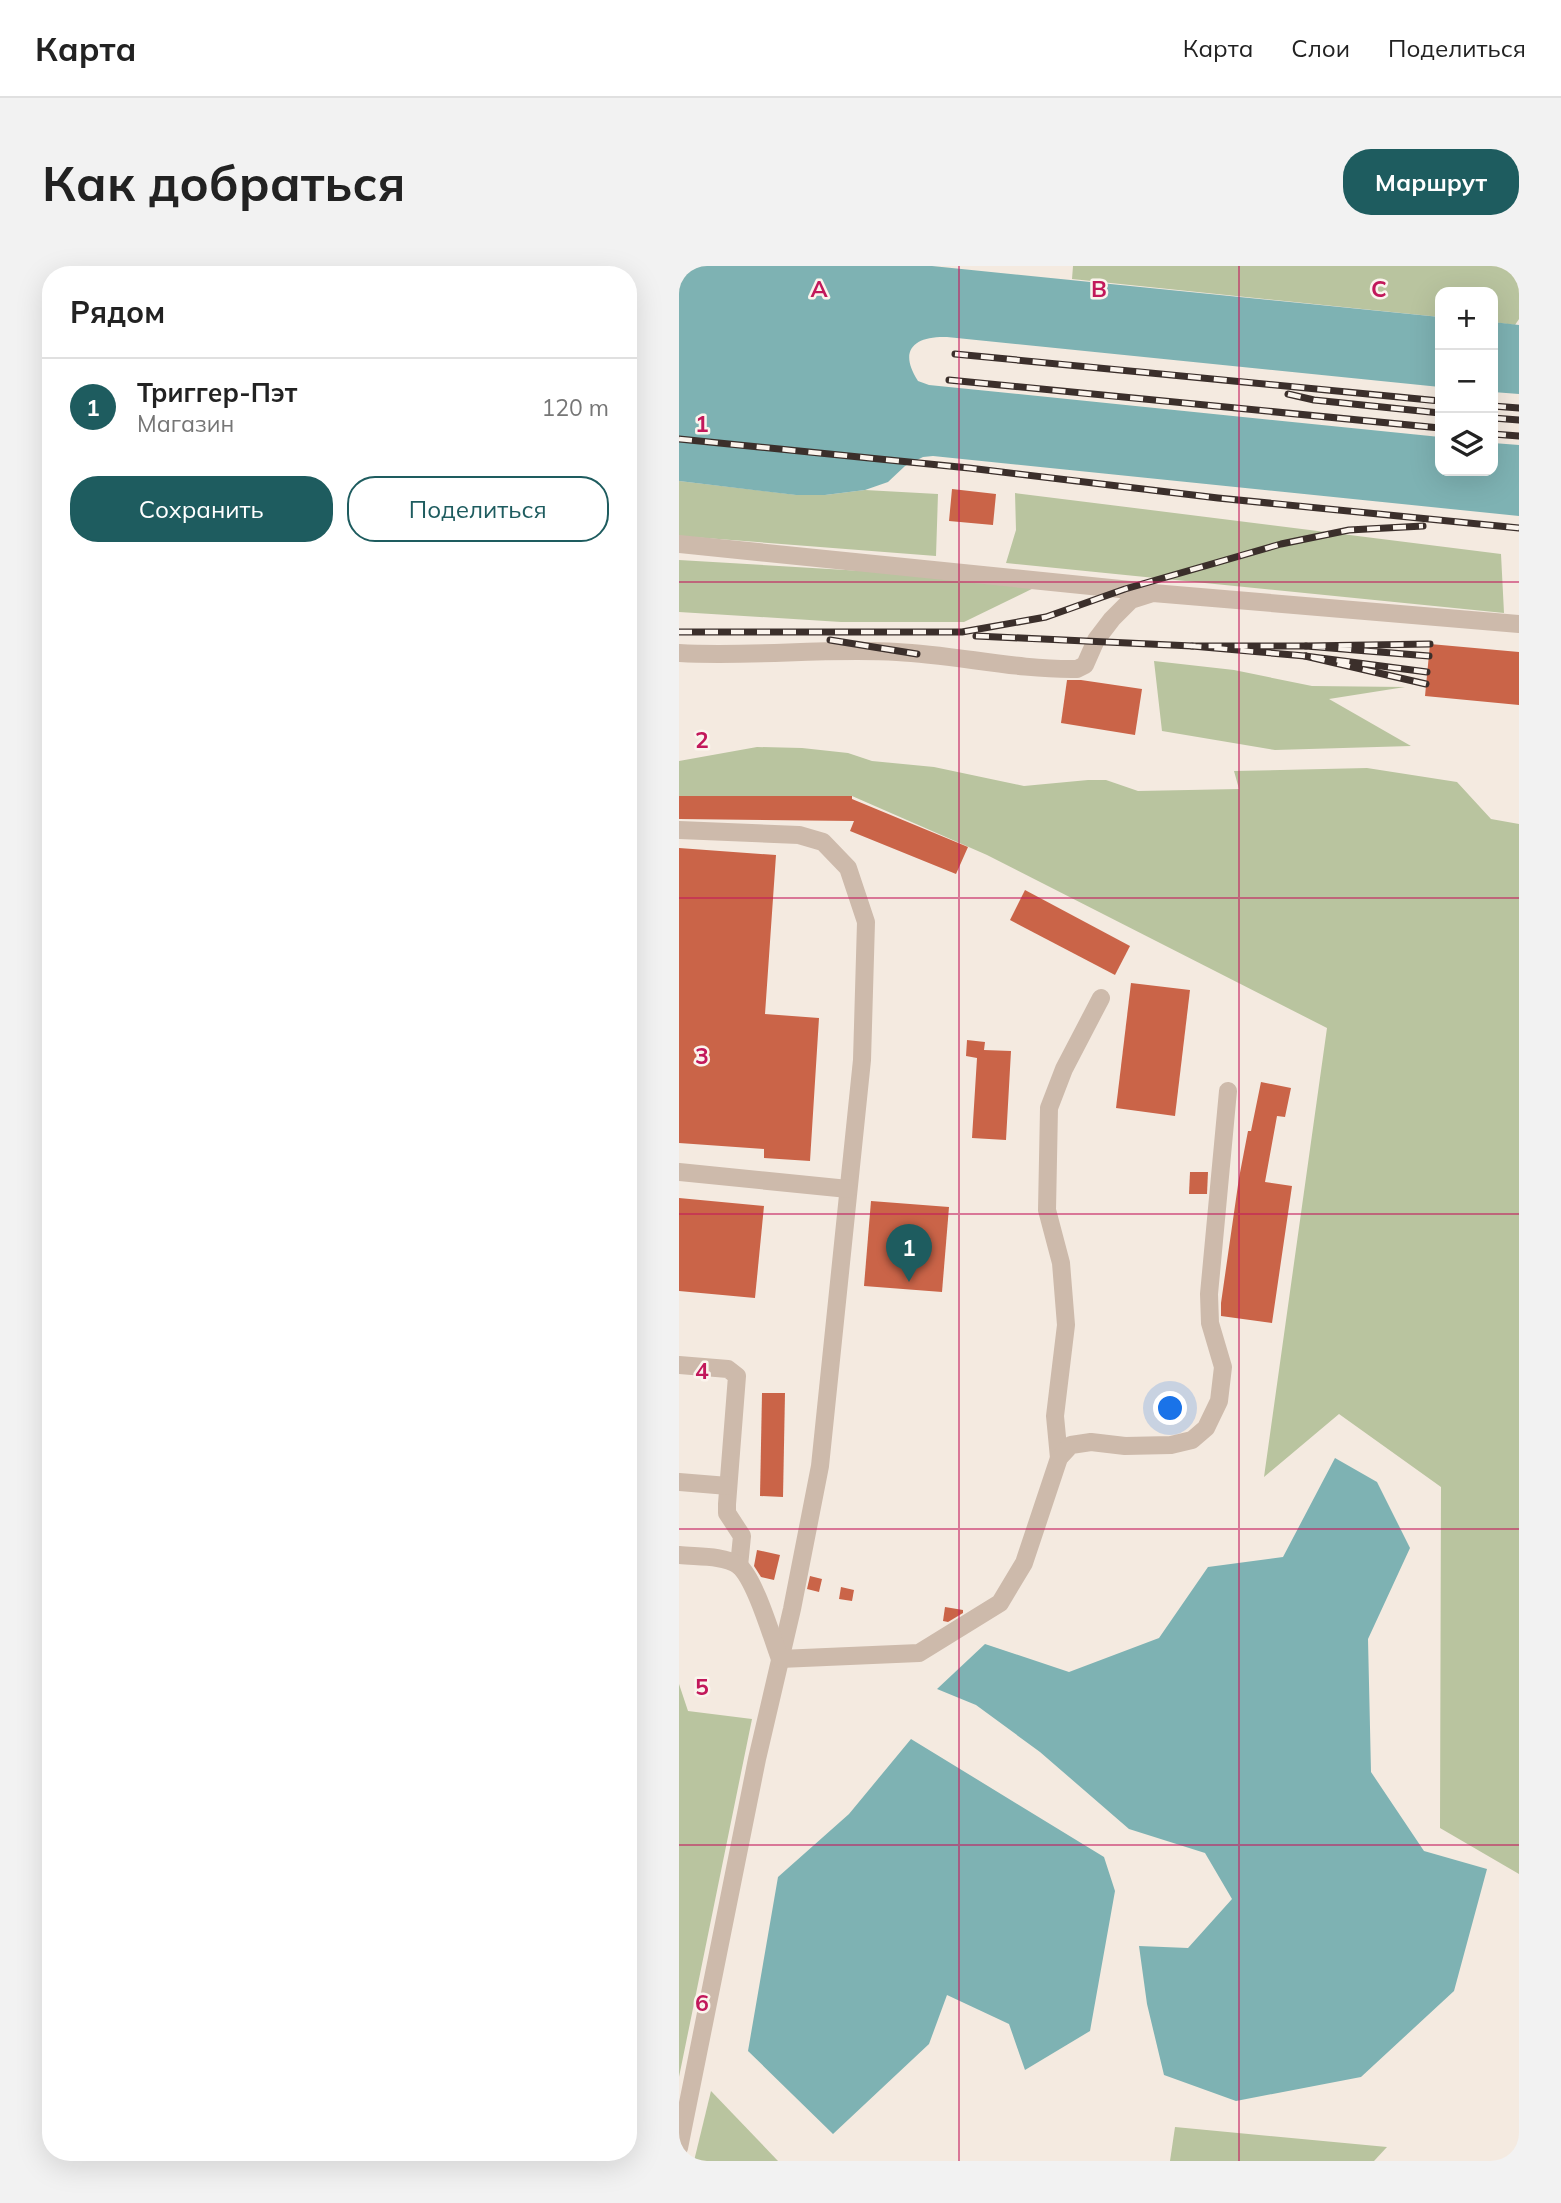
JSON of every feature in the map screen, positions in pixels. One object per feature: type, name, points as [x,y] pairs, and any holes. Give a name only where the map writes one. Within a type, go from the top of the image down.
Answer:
[{"type":"lane","points":[[679,544],[1153,593],[1519,624]]},
{"type":"lane","points":[[679,653],[726,656],[864,651],[1077,669],[1085,665],[1095,640],[1131,600],[1153,593]]},
{"type":"lane","points":[[679,830],[799,835],[823,842],[848,868],[866,922],[862,1060],[820,1466],[757,1759],[679,2148]]},
{"type":"lane","points":[[780,1659],[919,1653],[1000,1603],[1024,1563],[1059,1458],[1055,1416],[1066,1325],[1061,1263],[1047,1210],[1049,1108],[1064,1069],[1101,998]]},
{"type":"lane","points":[[1059,1458],[1071,1445],[1091,1442],[1136,1446],[1171,1445],[1192,1440],[1206,1428],[1219,1401],[1223,1367],[1210,1322],[1209,1294],[1228,1091]]},
{"type":"lane","points":[[679,1172],[849,1189]]},
{"type":"lane","points":[[679,1365],[728,1369],[737,1376],[727,1514],[742,1536],[739,1566]]},
{"type":"lane","points":[[679,1482],[728,1486]]},
{"type":"lane","points":[[679,1555],[728,1561],[739,1566],[755,1592],[780,1659]]},
{"type":"green space","points":[[1073,266],[1519,266],[1519,319],[1515,325],[1498,323],[1498,287],[1435,287],[1435,316],[1072,279]]},
{"type":"green space","points":[[679,481],[797,495],[865,490],[938,494],[936,556],[679,536]]},
{"type":"green space","points":[[1015,493],[1501,554],[1504,613],[1006,563],[1016,530]]},
{"type":"green space","points":[[679,560],[1046,582],[964,622],[841,622],[679,612]]},
{"type":"green space","points":[[1154,661],[1234,670],[1312,686],[1405,687],[1329,699],[1411,746],[1275,750],[1162,731]]},
{"type":"green space","points":[[757,747],[848,753],[872,761],[934,767],[1024,786],[1106,780],[1138,791],[1239,789],[1234,771],[1367,768],[1457,782],[1491,819],[1519,824],[1519,1874],[1440,1828],[1441,1487],[1339,1414],[1264,1477],[1327,1028],[987,855],[852,796],[679,796],[679,761]]},
{"type":"green space","points":[[679,1684],[688,1711],[752,1719],[679,2077]]},
{"type":"green space","points":[[711,2091],[778,2161],[694,2161]]},
{"type":"green space","points":[[1175,2127],[1387,2147],[1374,2161],[1170,2161]]},
{"type":"water","points":[[679,266],[932,266],[1435,316],[1435,386],[947,337],[918,342],[910,353],[909,361],[918,381],[929,385],[1435,436],[1435,476],[1498,476],[1498,443],[1519,445],[1519,516],[933,456],[923,457],[905,466],[888,482],[865,490],[825,495],[796,495],[679,481]]},
{"type":"water","points":[[1498,323],[1519,325],[1519,394],[1498,392]]},
{"type":"water","points":[[1335,1458],[1377,1482],[1410,1548],[1368,1639],[1371,1772],[1424,1851],[1487,1869],[1454,1991],[1361,2077],[1236,2101],[1164,2075],[1147,2004],[1139,1946],[1188,1948],[1232,1899],[1205,1853],[1129,1829],[1040,1752],[976,1705],[937,1689],[985,1644],[1069,1672],[1159,1638],[1208,1567],[1283,1557]]},
{"type":"water","points":[[911,1739],[1104,1857],[1115,1891],[1090,2031],[1025,2070],[1009,2024],[947,1995],[929,2044],[833,2134],[748,2051],[778,1877],[849,1814]]},
{"type":"building","points":[[952,489],[996,494],[993,525],[949,521]]},
{"type":"building","points":[[1430,644],[1519,652],[1519,705],[1425,696]]},
{"type":"building","points":[[1067,680],[1142,689],[1135,735],[1061,723]]},
{"type":"building","points":[[679,796],[852,796],[852,799],[968,847],[956,874],[850,831],[854,821],[679,819]]},
{"type":"building","points":[[679,848],[776,855],[765,1014],[819,1018],[810,1161],[764,1158],[764,1149],[679,1143]]},
{"type":"building","points":[[1025,890],[1130,946],[1115,975],[1010,920]]},
{"type":"building","points":[[1131,983],[1190,990],[1175,1116],[1116,1108]]},
{"type":"building","points":[[967,1040],[985,1042],[984,1050],[1011,1051],[1006,1140],[972,1138],[977,1058],[966,1056]]},
{"type":"building","points":[[1261,1082],[1291,1088],[1285,1117],[1277,1116],[1265,1182],[1292,1186],[1272,1323],[1221,1316],[1239,1178]]},
{"type":"building","points":[[1190,1172],[1208,1172],[1207,1194],[1189,1194]]},
{"type":"building","points":[[679,1198],[764,1206],[755,1298],[679,1291]]},
{"type":"building","points":[[871,1201],[949,1207],[942,1292],[864,1286]]},
{"type":"building","points":[[762,1393],[785,1393],[783,1497],[760,1496]]},
{"type":"building","points":[[757,1550],[780,1555],[774,1580],[761,1577],[754,1566]]},
{"type":"building","points":[[810,1576],[822,1579],[819,1592],[807,1589]]},
{"type":"building","points":[[841,1587],[854,1590],[852,1601],[839,1599]]},
{"type":"building","points":[[945,1607],[963,1610],[963,1613],[948,1622],[943,1621]]},
{"type":"railway","points":[[955,354],[1435,401]]},
{"type":"railway","points":[[949,380],[1435,428]]},
{"type":"railway","points":[[1288,394],[1314,400],[1435,412]]},
{"type":"railway","points":[[1498,406],[1519,408]]},
{"type":"railway","points":[[1498,418],[1519,420]]},
{"type":"railway","points":[[1498,434],[1519,436]]},
{"type":"railway","points":[[679,439],[1519,528]]},
{"type":"railway","points":[[679,632],[962,632],[1046,617],[1125,589],[1281,544],[1349,530],[1423,526]]},
{"type":"railway","points":[[976,636],[1192,646]]},
{"type":"railway","points":[[830,640],[917,654]]},
{"type":"railway","points":[[1429,656],[1306,646],[1430,644]]},
{"type":"railway","points":[[1305,656],[1192,646],[1306,646]]},
{"type":"railway","points":[[1426,684],[1305,656],[1427,672]]},
{"type":"place","name":"Триггер-Пэт","points":[[909,1282]]}]
